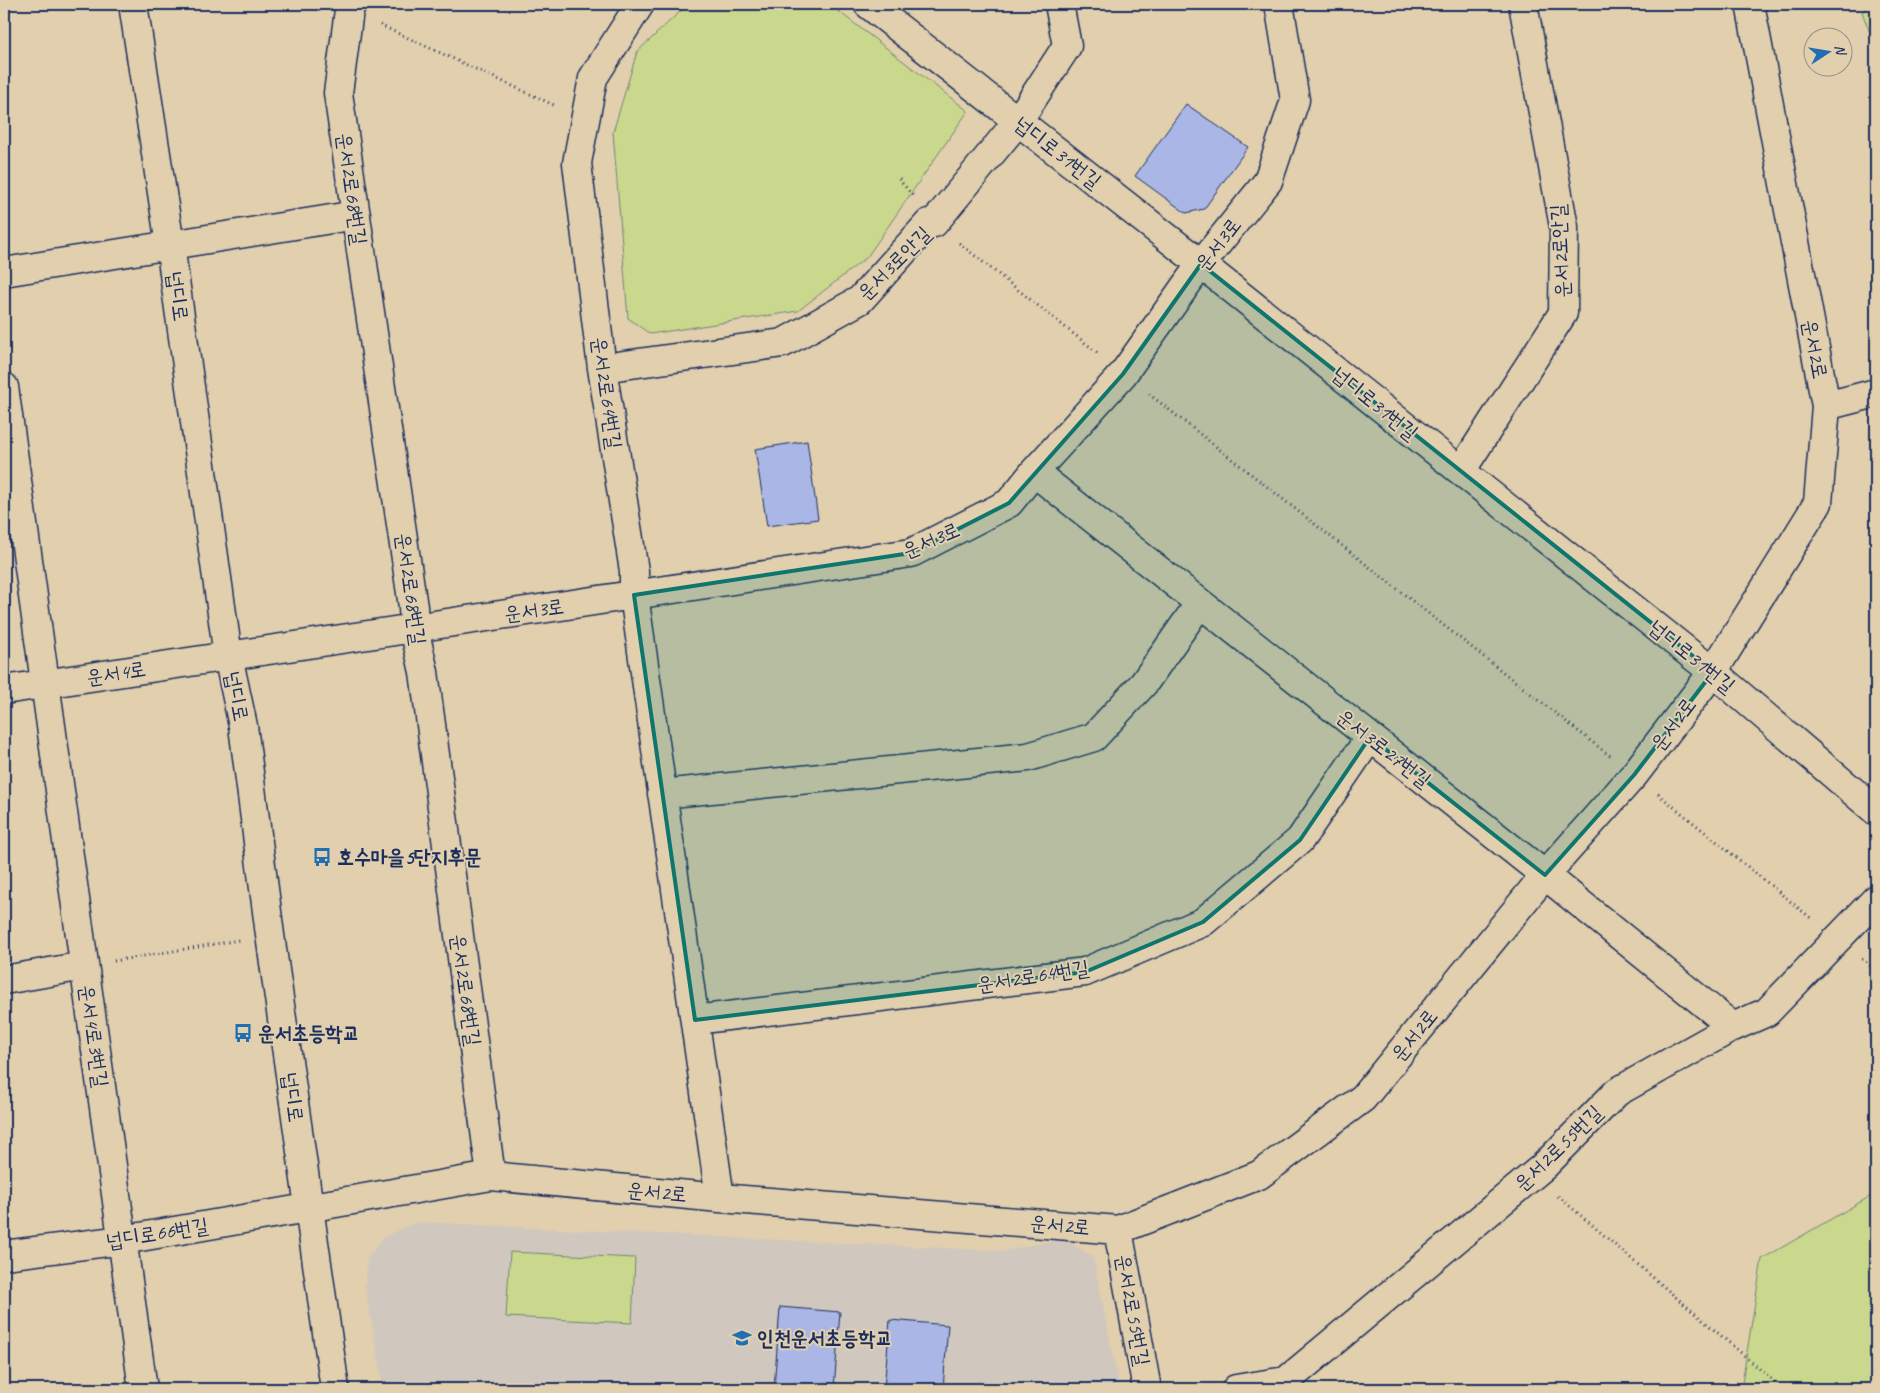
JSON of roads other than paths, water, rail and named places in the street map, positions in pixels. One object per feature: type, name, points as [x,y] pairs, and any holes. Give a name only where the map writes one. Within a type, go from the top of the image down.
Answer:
[{"type":"street","name":"넙디로","points":[[133,4],[170,245],[228,656],[243,726],[270,935],[335,1389]]},
{"type":"street","name":"운서2로64번길","points":[[640,4],[594,78],[584,119],[577,163],[602,368],[634,571],[634,595],[720,1198]]},
{"type":"street","name":"넙디로31번길","points":[[868,4],[1201,264],[1713,672],[1876,811]]},
{"type":"street","name":"운서3로안길","points":[[602,368],[783,343],[860,300],[929,223],[934,223],[1018,121],[1067,46],[1059,4]]},
{"type":"street","name":"운서3로","points":[[228,656],[911,553],[1009,503],[1034,472],[1123,374],[1201,264],[1268,181],[1295,100],[1279,4]]},
{"type":"street","name":"운서2로안길","points":[[1461,471],[1563,313],[1564,226],[1523,4]]},
{"type":"street","name":"운서2로","points":[[309,1207],[491,1176],[720,1198],[1118,1230],[1259,1175],[1363,1098],[1545,875],[1634,775],[1713,672],[1818,503],[1826,406],[1750,4]]},
{"type":"street","name":"운서2로68번길","points":[[351,7],[338,93],[412,597],[414,628],[424,672],[491,1176]]},
{"type":"street","points":[[4,272],[356,215]]},
{"type":"street","name":"운서4로3번길","points":[[4,387],[143,1389]]},
{"type":"street","points":[[1826,406],[1876,393]]},
{"type":"street","name":"운서3로27번길","points":[[1034,472],[1545,875],[1732,1027]]},
{"type":"street","points":[[662,794],[1028,757],[1094,737],[1144,683],[1200,603]]},
{"type":"street","name":"운서4로","points":[[4,690],[228,656]]},
{"type":"street","name":"운서2로64번길","points":[[695,1020],[1085,972],[1203,922],[1300,840],[1370,737]]},
{"type":"street","name":"운서2로55번길","points":[[1236,1389],[1286,1380],[1544,1166],[1617,1092],[1732,1027],[1767,1012],[1876,899]]},
{"type":"street","points":[[4,980],[84,966]]},
{"type":"street","name":"넙디로66번길","points":[[4,1255],[123,1240],[309,1207]]},
{"type":"street","name":"운서2로55번길","points":[[1118,1230],[1147,1389]]},
{"type":"place","name":"호수마을5단지후문","points":[[322,857]]},
{"type":"place","name":"운서초등학교","points":[[243,1033]]},
{"type":"place","name":"인천운서초등학교","points":[[742,1338]]}]
